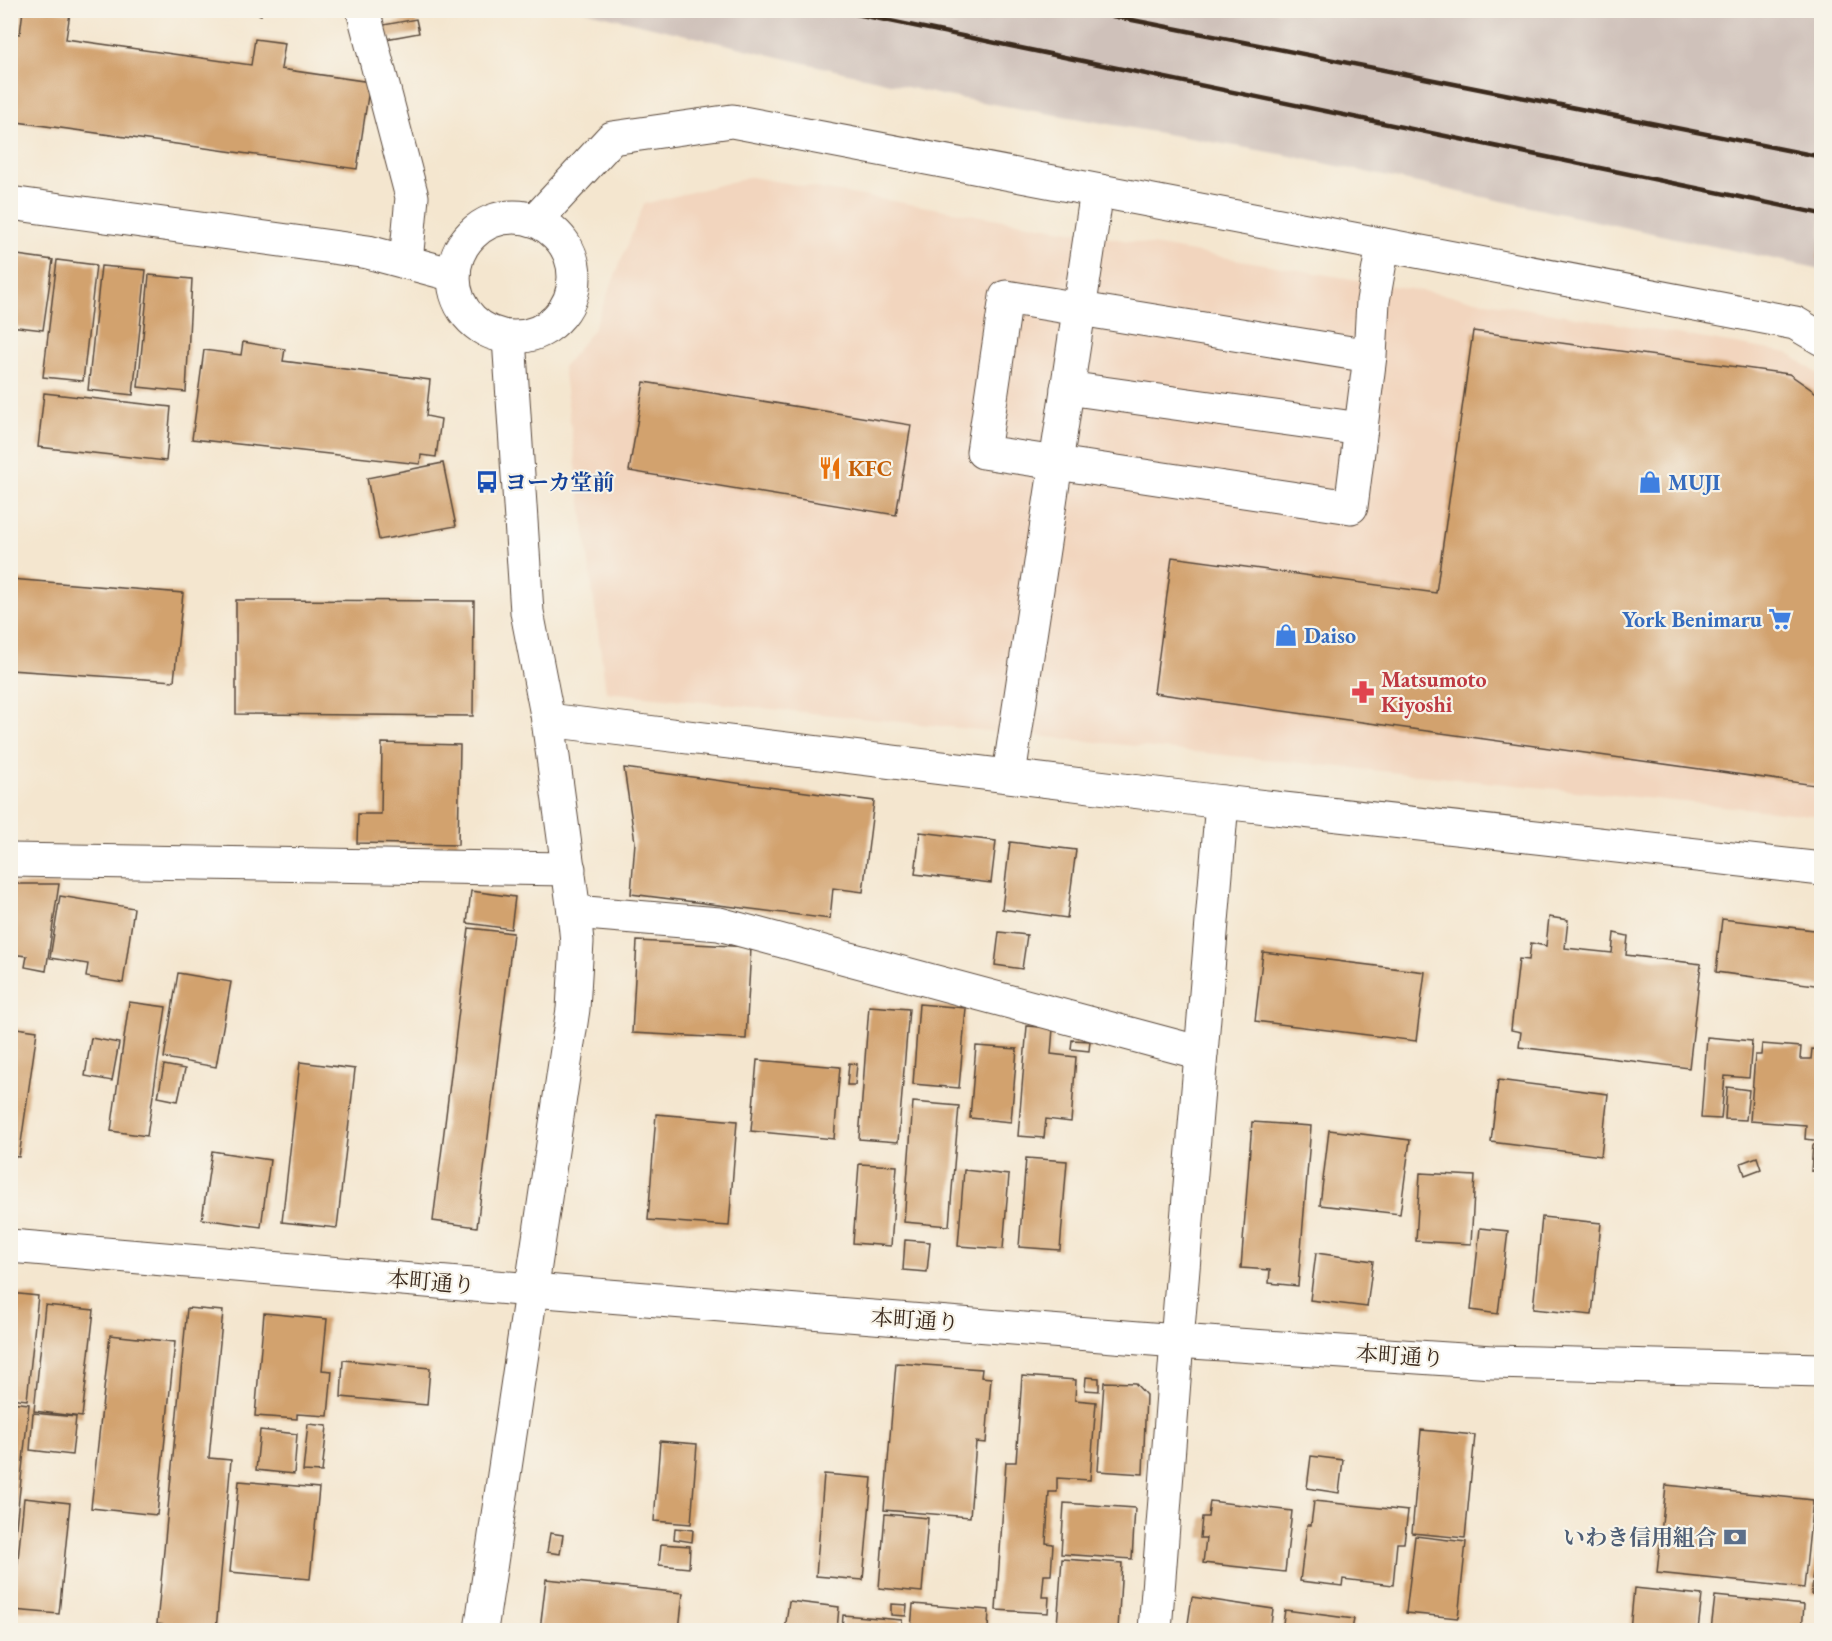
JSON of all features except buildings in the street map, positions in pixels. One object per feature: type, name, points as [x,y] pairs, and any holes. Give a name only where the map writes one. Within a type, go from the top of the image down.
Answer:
[{"type":"street","points":[[363,10],[412,197],[406,262]]},
{"type":"street","points":[[536,220],[612,138],[732,121],[1795,323],[1821,339]]},
{"type":"street","points":[[1009,775],[1097,191]]},
{"type":"street","points":[[10,203],[368,252],[454,274]]},
{"type":"street","points":[[515,217],[536,220],[554,231],[567,247],[574,265],[575,284],[570,302],[560,317],[545,330],[528,337],[509,338],[490,333],[473,322],[460,305],[454,285],[454,274],[454,264],[462,246],[476,230],[495,219],[515,217]]},
{"type":"street","points":[[1370,356],[1006,297],[983,452],[1351,507],[1370,356],[1390,303],[1392,248]]},
{"type":"street","points":[[481,1630],[573,1009],[577,942],[548,720],[527,612],[509,338]]},
{"type":"street","points":[[1067,388],[1361,429]]},
{"type":"street","points":[[548,720],[1222,802],[1821,869]]},
{"type":"street","points":[[1155,1630],[1222,802]]},
{"type":"street","points":[[10,860],[569,869]]},
{"type":"street","points":[[574,912],[718,924],[1201,1053]]},
{"type":"street","name":"本町通り","points":[[10,1246],[1177,1341],[1493,1362],[1821,1370]]},
{"type":"shaded area","points":[[1795,10],[1822,15],[1821,269],[1281,154],[941,95],[584,11]]},
{"type":"shaded area","points":[[751,177],[1788,353],[1821,376],[1821,816],[606,692],[563,367],[593,330],[644,204]]},
{"type":"railway","points":[[837,10],[1822,214]]},
{"type":"railway","points":[[1082,10],[1822,157]]},
{"type":"place","name":"KFC","points":[[830,468]]},
{"type":"place","name":"ヨーカ堂前","points":[[487,482]]},
{"type":"place","name":"MUJI","points":[[1650,482]]},
{"type":"place","name":"York Benimaru","points":[[1780,619]]},
{"type":"place","name":"Daiso","points":[[1286,635]]},
{"type":"place","name":"Matsumoto Kiyoshi","points":[[1363,692]]},
{"type":"place","name":"いわき信用組合","points":[[1735,1537]]}]
